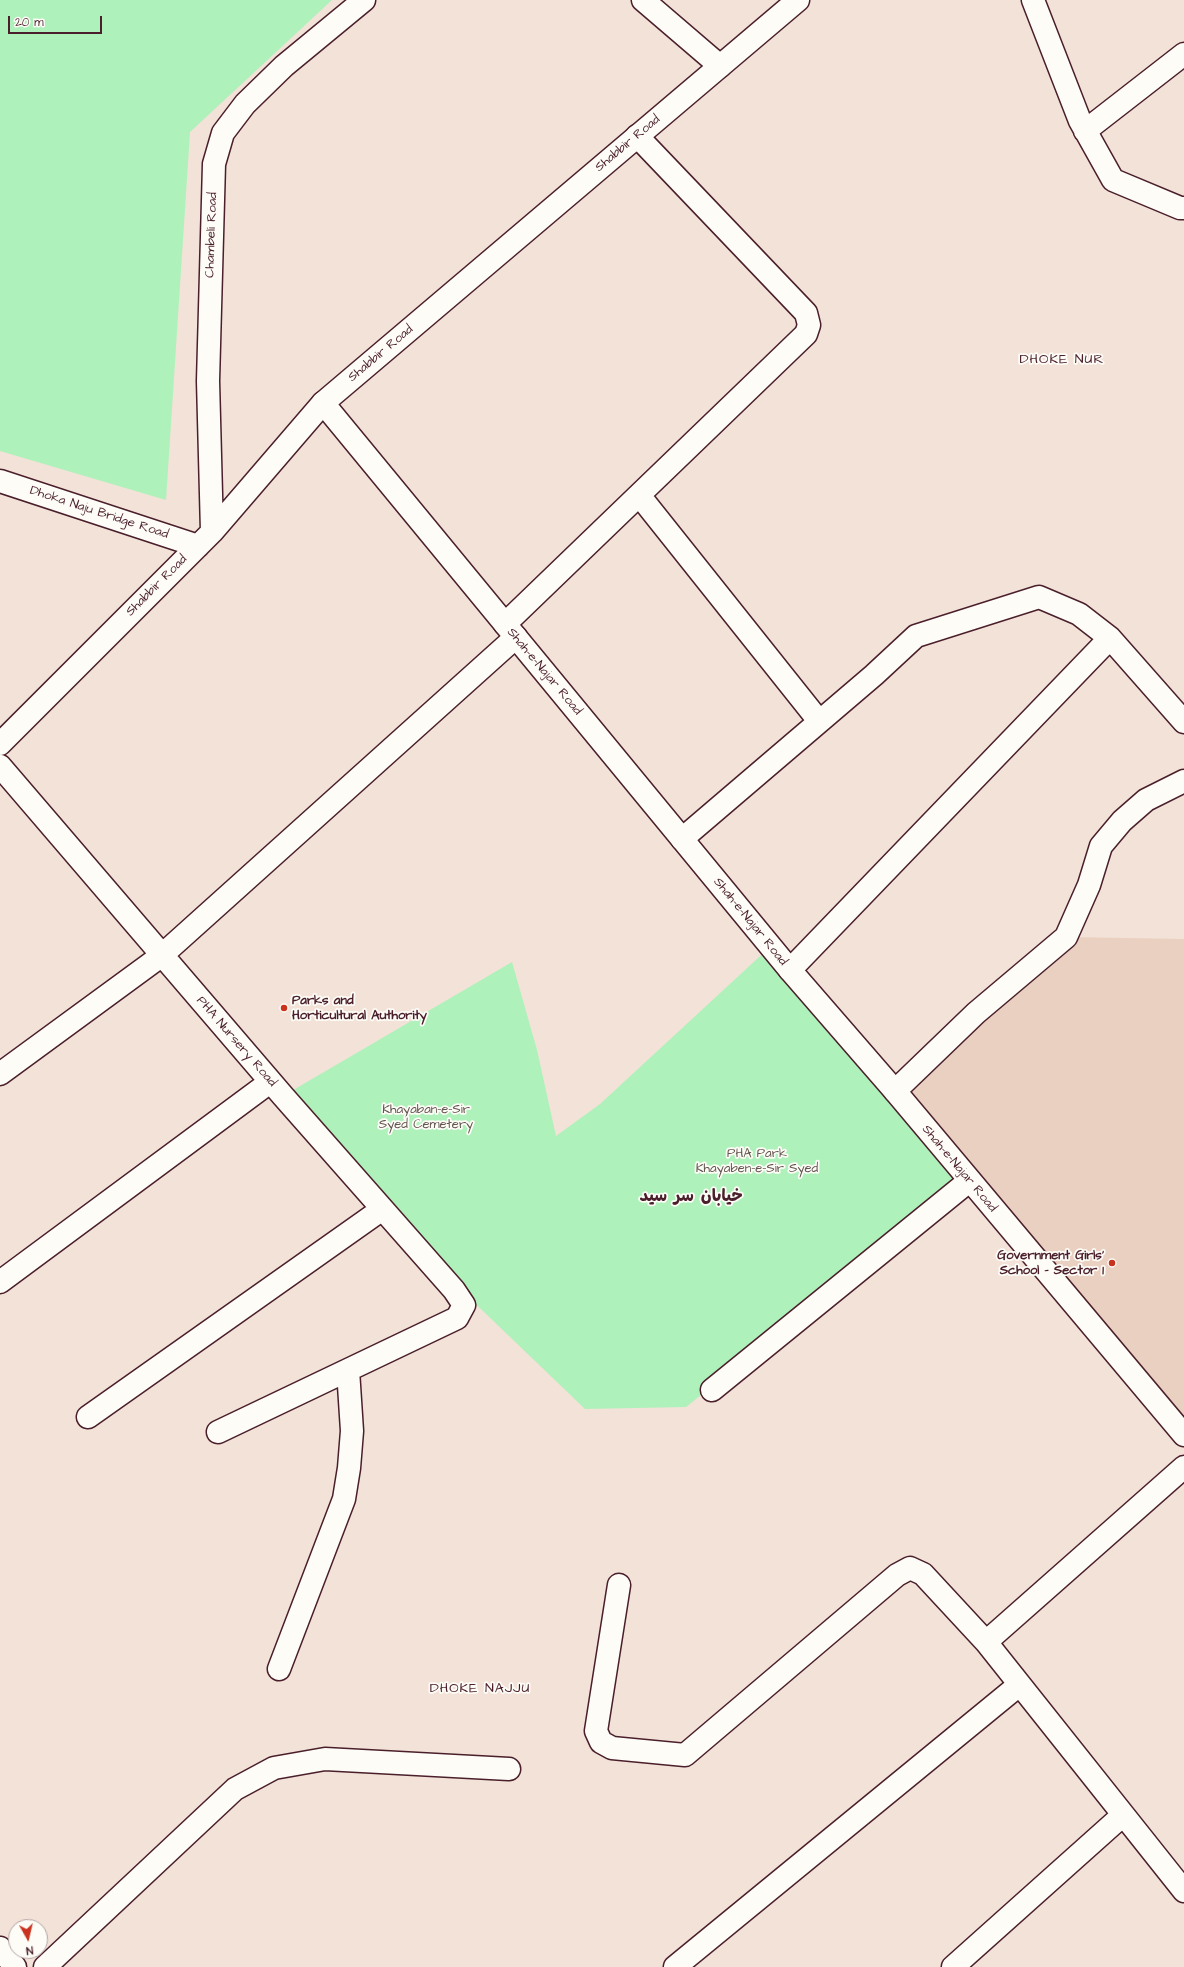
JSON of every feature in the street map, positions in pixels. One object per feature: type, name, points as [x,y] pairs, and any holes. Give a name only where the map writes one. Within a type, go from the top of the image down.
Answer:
[{"type":"street","name":"Chambeli Road","points":[[205,539],[214,164],[223,133],[245,104],[284,66],[364,0]]},
{"type":"street","points":[[643,0],[720,66]]},
{"type":"street","name":"Shabbir Road","points":[[0,744],[205,539],[323,403],[798,0]]},
{"type":"street","points":[[1033,0],[1085,131],[1113,180],[1180,208],[1184,208]]},
{"type":"street","points":[[1085,131],[1184,54]]},
{"type":"street","points":[[0,1074],[161,956],[510,630],[639,495],[806,334],[809,325],[806,313],[637,136]]},
{"type":"street","name":"Shah-e-Najar Road","points":[[323,403],[790,970],[895,1091],[969,1182],[1184,1435]]},
{"type":"street","name":"Dhoka Naju Bridge Road","points":[[0,481],[205,539]]},
{"type":"street","points":[[639,495],[819,721]]},
{"type":"street","points":[[682,839],[916,636],[1039,597],[1079,614],[1110,638],[1184,722]]},
{"type":"street","points":[[790,970],[1110,638]]},
{"type":"street","name":"PHA Nursery Road","points":[[0,766],[270,1082],[381,1210],[454,1290],[464,1305],[457,1318],[348,1370]]},
{"type":"street","points":[[895,1091],[976,1013],[1066,937],[1089,885],[1101,846],[1122,821],[1146,800],[1184,781]]},
{"type":"street","points":[[0,1282],[270,1082]]},
{"type":"street","points":[[712,1390],[969,1182]]},
{"type":"street","points":[[88,1417],[381,1210]]},
{"type":"street","points":[[218,1432],[348,1370],[352,1432],[349,1468],[344,1499],[279,1670]]},
{"type":"street","points":[[986,1642],[1184,1467]]},
{"type":"street","points":[[619,1585],[596,1731],[601,1742],[612,1748],[685,1755],[897,1575],[910,1568],[923,1574],[986,1642],[1184,1891]]},
{"type":"street","points":[[675,1967],[1019,1685]]},
{"type":"street","points":[[45,1967],[235,1789],[274,1768],[325,1759],[509,1769]]},
{"type":"street","points":[[953,1967],[1123,1815]]},
{"type":"street","points":[[0,1948],[15,1967]]},
{"type":"shaded area","name":"Government Girls' School - Sector 1","points":[[1066,937],[1184,939],[1184,1435],[895,1091]]},
{"type":"green space","points":[[0,0],[332,0],[190,132],[166,500],[0,451]]},
{"type":"green space","name":"PHA Park Khayaben-e-Sir Syed","points":[[771,946],[969,1181],[686,1407],[585,1409],[409,1240],[283,1096],[512,962],[537,1050],[556,1136],[600,1104]]},
{"type":"place","name":"Parks and Horticultural Authority","points":[[284,1008]]},
{"type":"place","name":"Government Girls' School - Sector 1","points":[[1112,1263]]},
{"type":"district","name":"DHOKE NUR","points":[[1062,360]]},
{"type":"district","name":"خیابان سر سید","points":[[691,1197]]},
{"type":"district","name":"DHOKE NAJJU","points":[[480,1689]]},
{"type":"park label","name":"Khayaban-e-Sir Syed Cemetery","points":[[426,1118]]}]
